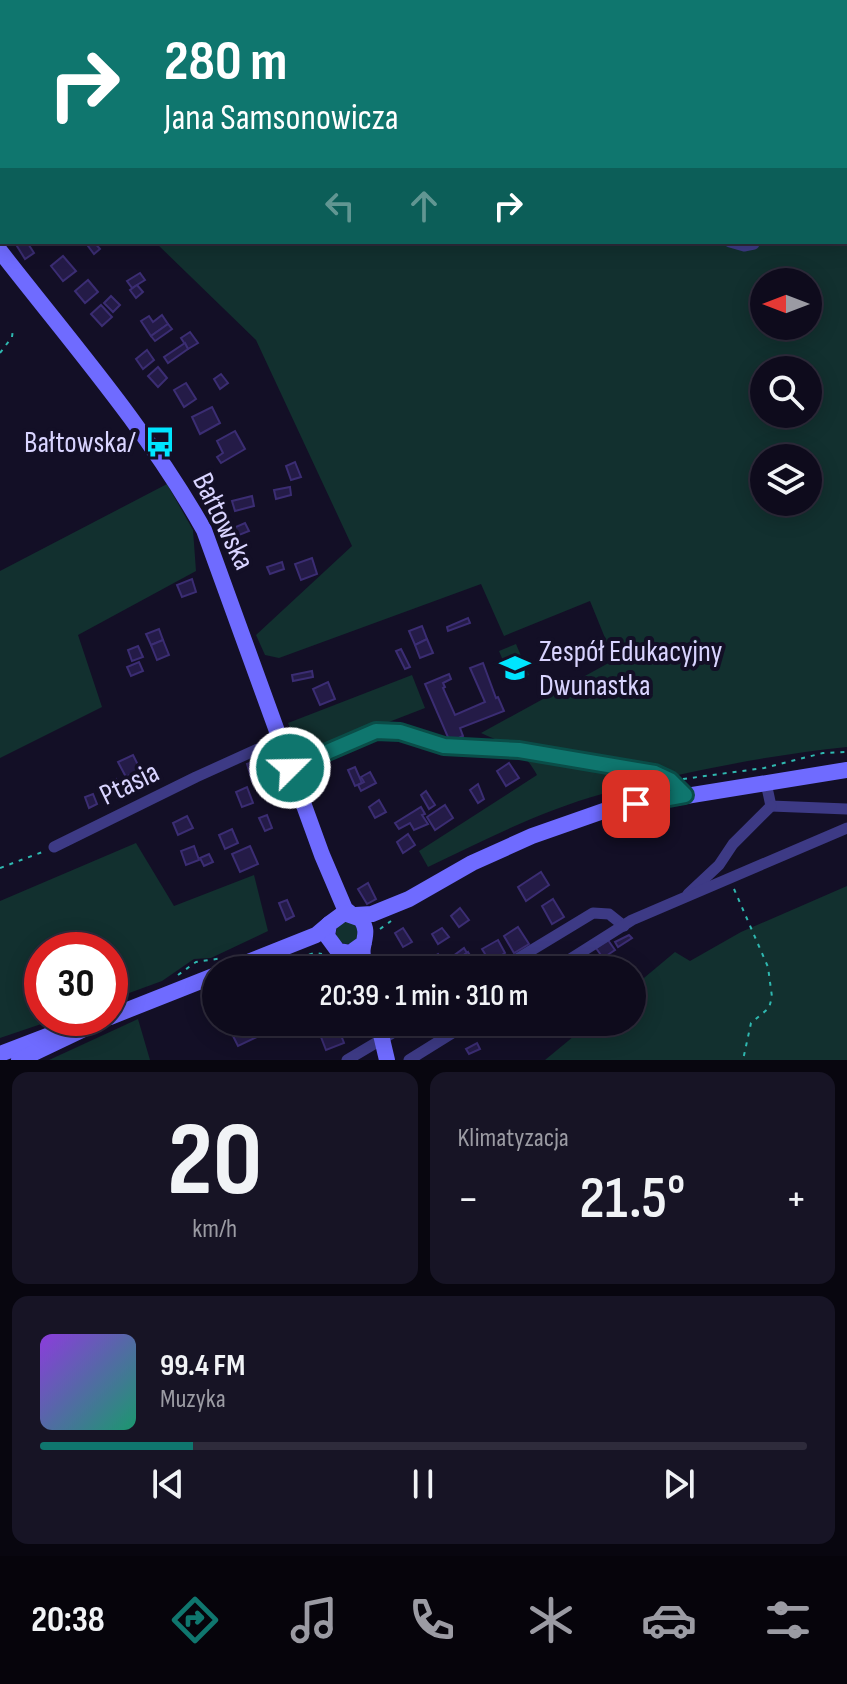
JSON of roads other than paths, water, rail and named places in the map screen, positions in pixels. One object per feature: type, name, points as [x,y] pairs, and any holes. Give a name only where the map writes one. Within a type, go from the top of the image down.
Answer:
[{"type":"main road","name":"Bałtowska","points":[[0,251],[182,490],[204,530],[322,855],[345,909],[353,914]]},
{"type":"main road","points":[[264,956],[316,935],[331,921],[353,914],[372,914],[409,899],[472,863],[532,836],[612,808],[847,770]]},
{"type":"main road","name":"Bałtowska","points":[[322,855],[331,921]]},
{"type":"main road","points":[[362,956],[371,935],[370,929],[409,899]]},
{"type":"main road","points":[[353,914],[365,924],[371,935]]},
{"type":"main road","points":[[331,921],[327,936],[345,956]]},
{"type":"main road","points":[[280,950],[318,946],[356,951],[371,935]]},
{"type":"main road","points":[[128,1009],[202,980]]},
{"type":"main road","points":[[0,1054],[47,1036]]},
{"type":"main road","points":[[19,1060],[73,1036]]},
{"type":"main road","points":[[381,1036],[387,1060]]},
{"type":"street","points":[[737,244],[754,244]]},
{"type":"street","points":[[290,768],[376,731],[400,732],[444,746],[519,750],[655,773],[670,780],[685,795]]},
{"type":"street","name":"Ptasia","points":[[54,847],[280,739]]},
{"type":"street","points":[[766,783],[771,806]]},
{"type":"street","points":[[576,956],[624,926],[688,894],[719,865],[733,844],[771,806],[847,809]]},
{"type":"street","points":[[677,900],[847,828]]},
{"type":"street","points":[[522,956],[593,913],[609,914],[624,926]]},
{"type":"street","points":[[347,1060],[388,1036]]},
{"type":"street","points":[[409,1060],[448,1036]]},
{"type":"place","name":"Bałtowska/","points":[[160,442]]},
{"type":"place","name":"Zespół Edukacyjny Dwunastka","points":[[515,668]]}]
